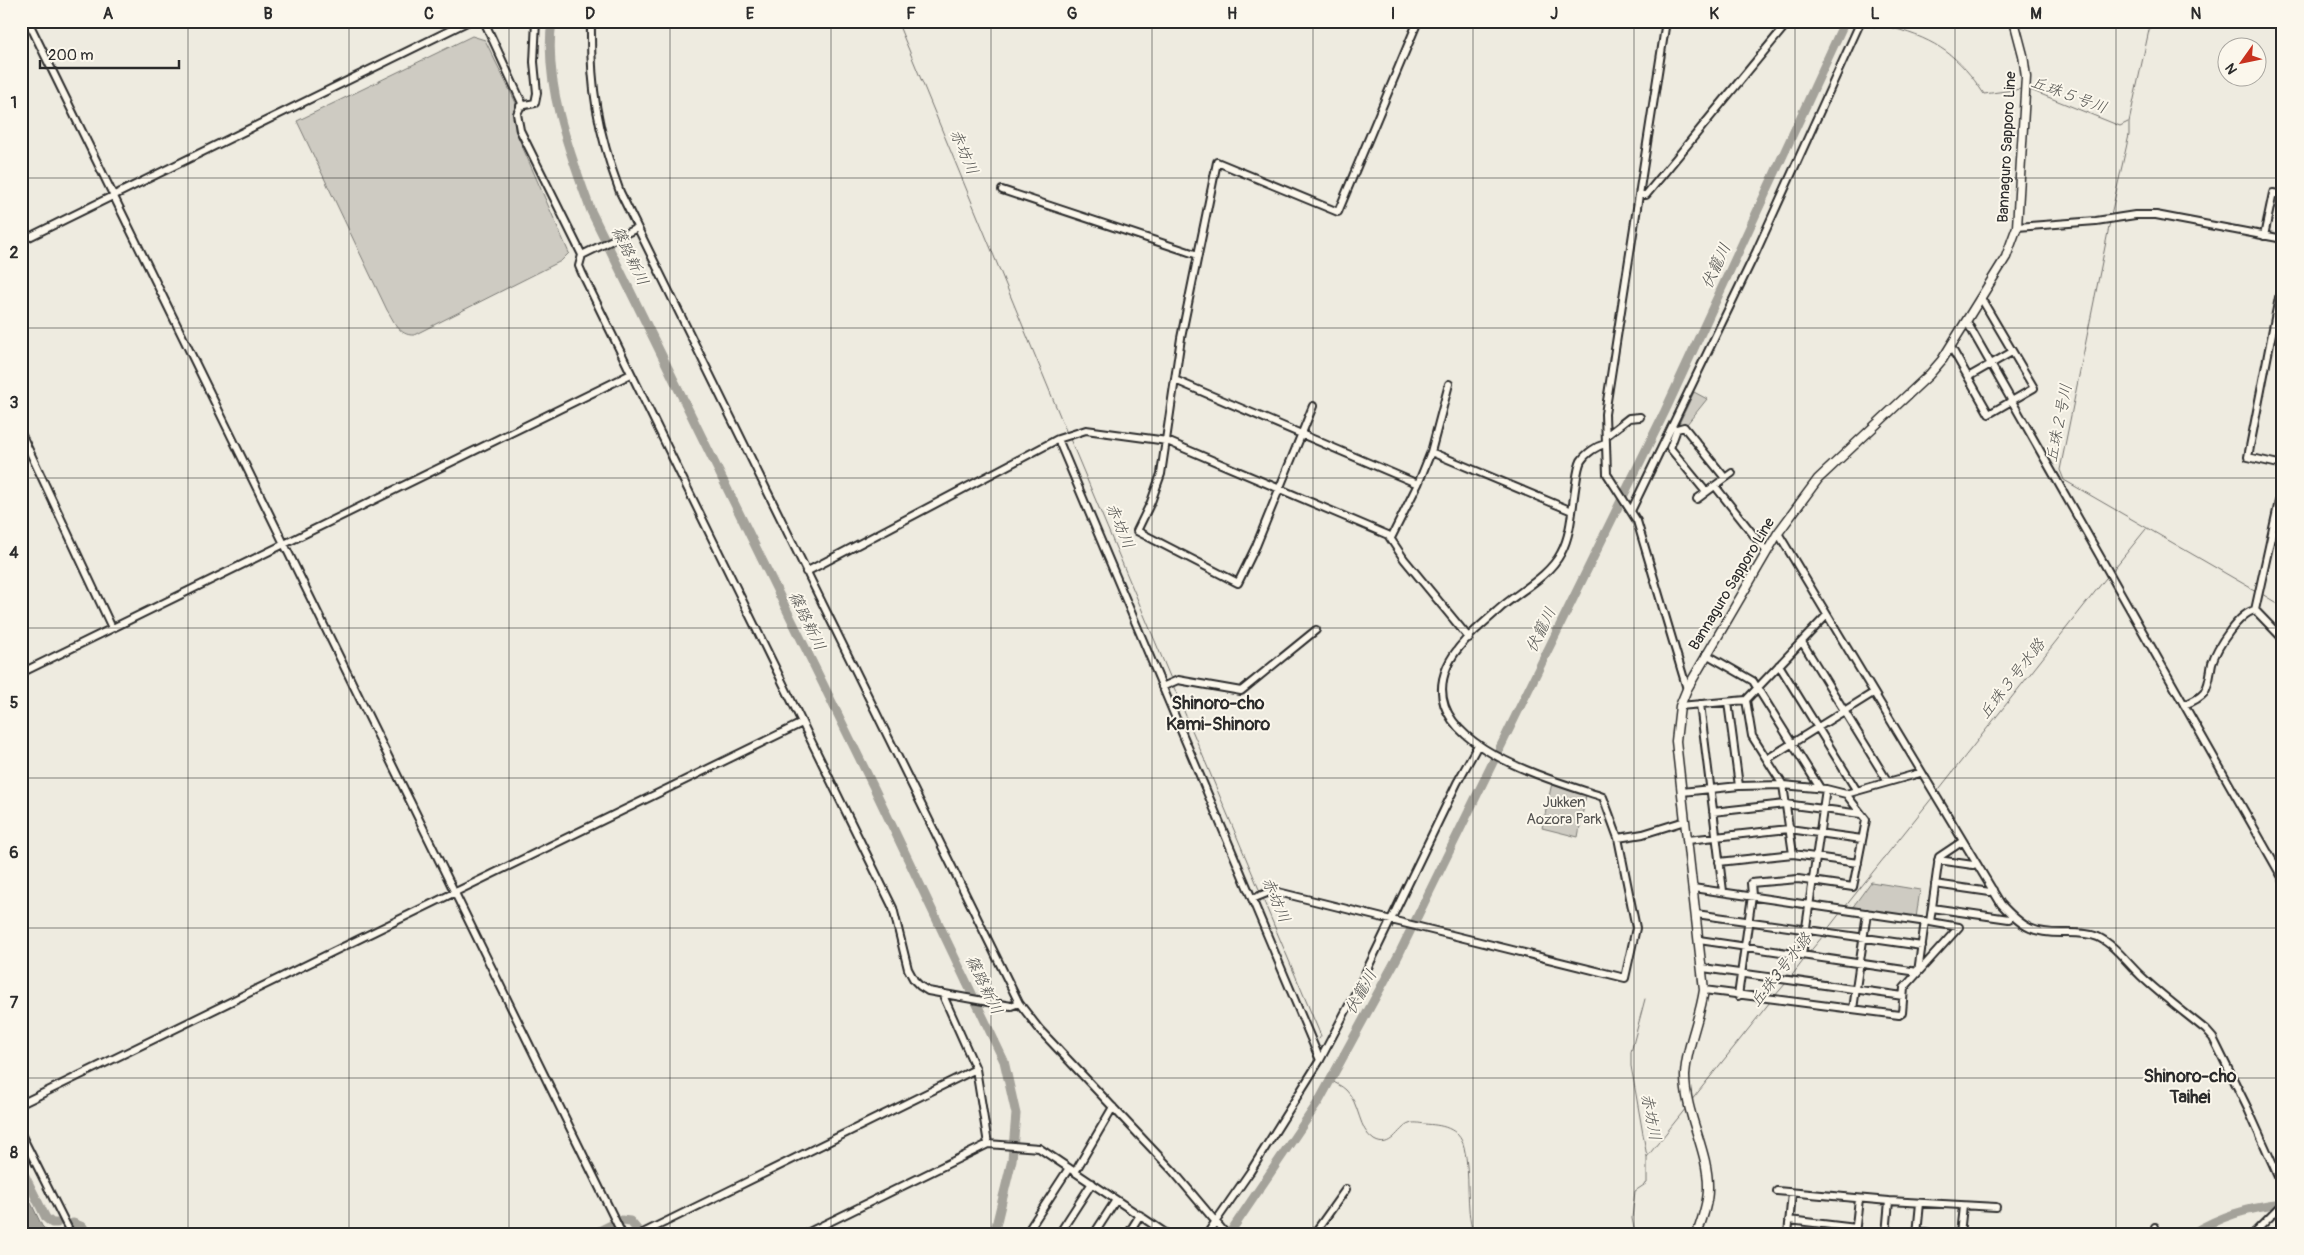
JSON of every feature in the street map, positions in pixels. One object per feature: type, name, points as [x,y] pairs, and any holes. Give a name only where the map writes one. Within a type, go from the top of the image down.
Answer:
[{"type":"main road","name":"Bannaguro Sapporo Line","points":[[1697,1234],[1708,1191],[1707,1170],[1688,1097],[1685,1078],[1687,1060],[1701,1013],[1704,990],[1700,940],[1676,741],[1680,706],[1686,689],[1778,533],[1818,479],[1929,375],[1951,347],[2006,257],[2017,227],[2026,89],[2024,55],[2014,21]]},
{"type":"street","points":[[28,21],[621,1231]]},
{"type":"street","points":[[21,241],[469,21]]},
{"type":"street","points":[[484,21],[522,103],[517,114],[520,130],[585,253]]},
{"type":"street","points":[[520,106],[535,103],[537,93],[534,62],[536,21]]},
{"type":"street","points":[[591,21],[591,64],[595,110],[606,155],[637,228],[1019,1003],[1040,1030],[1174,1170],[1226,1234]]},
{"type":"street","points":[[1313,406],[1256,546],[1238,583],[1137,531],[1151,502],[1161,474],[1181,338],[1217,162],[1338,212],[1418,21]]},
{"type":"street","points":[[1666,21],[1605,414],[1605,444],[1607,474],[1636,521],[1686,689]]},
{"type":"street","points":[[1639,195],[1646,195],[1789,21]]},
{"type":"street","points":[[1630,510],[1756,252],[1861,21]]},
{"type":"street","points":[[1002,190],[1198,255]]},
{"type":"street","points":[[2264,236],[2273,193],[2283,194]]},
{"type":"street","points":[[2017,227],[2135,215],[2156,215],[2283,241]]},
{"type":"street","points":[[637,228],[585,253],[579,266],[893,908],[908,969],[920,986],[945,994],[1008,1006],[1019,1003]]},
{"type":"street","points":[[2283,277],[2248,457],[2283,465]]},
{"type":"street","points":[[1951,347],[1988,414],[2034,388],[1982,298]]},
{"type":"street","points":[[1967,322],[2283,879]]},
{"type":"street","points":[[1968,377],[2012,352]]},
{"type":"street","points":[[21,672],[631,374]]},
{"type":"street","points":[[1175,380],[1418,484]]},
{"type":"street","points":[[1391,538],[1418,484],[1431,452],[1449,384]]},
{"type":"street","points":[[1606,436],[1629,418],[1640,417]]},
{"type":"street","points":[[1706,492],[1670,448],[1677,429],[1684,427],[1725,478]]},
{"type":"street","points":[[806,572],[1060,438],[1086,430],[1167,441],[1391,538],[1404,559],[1469,638]]},
{"type":"street","points":[[21,433],[112,628]]},
{"type":"street","points":[[1060,438],[1164,686],[1258,896],[1320,1060]]},
{"type":"street","points":[[1258,896],[1272,891],[1278,892],[1625,978],[1636,928],[1618,838],[1602,797],[1535,774],[1481,746],[1453,724],[1444,704],[1446,668],[1458,650],[1510,599],[1554,563],[1567,540],[1581,461],[1599,446],[1605,444]]},
{"type":"street","points":[[1431,452],[1572,511]]},
{"type":"street","points":[[1697,499],[1732,473]]},
{"type":"street","points":[[2255,610],[2283,483]]},
{"type":"street","points":[[1715,486],[1767,552]]},
{"type":"street","points":[[1778,533],[1962,841],[2012,916],[2028,929],[2040,933],[2084,933],[2098,937],[2109,944],[2142,977],[2206,1030],[2244,1100],[2283,1188]]},
{"type":"street","points":[[2184,705],[2199,698],[2204,692],[2213,661],[2220,647],[2240,618],[2248,612],[2255,610]]},
{"type":"street","points":[[2255,610],[2283,639]]},
{"type":"street","points":[[1680,706],[1746,700],[1827,616]]},
{"type":"street","points":[[1164,686],[1176,681],[1241,691],[1316,630]]},
{"type":"street","points":[[1802,642],[1888,782]]},
{"type":"street","points":[[1706,654],[1753,681],[1823,788],[1823,809],[1806,929],[1805,956]]},
{"type":"street","points":[[1779,665],[1858,790]]},
{"type":"street","points":[[1767,759],[1873,693]]},
{"type":"street","points":[[1746,700],[1752,736],[1782,784],[1793,854]]},
{"type":"street","points":[[1728,702],[1739,786]]},
{"type":"street","points":[[1700,704],[1723,891]]},
{"type":"street","points":[[21,1104],[802,723]]},
{"type":"street","points":[[1207,1234],[1250,1172],[1320,1060],[1394,921],[1457,783],[1481,746]]},
{"type":"street","points":[[1682,792],[1782,784],[1823,788],[1846,794],[1920,772]]},
{"type":"street","points":[[1738,996],[1752,896],[1751,883],[1798,879],[1853,887],[1866,820],[1846,794]]},
{"type":"street","points":[[1713,812],[1785,804],[1861,814]]},
{"type":"street","points":[[1618,838],[1643,834],[1685,821]]},
{"type":"street","points":[[1688,840],[1789,829],[1862,839]]},
{"type":"street","points":[[1918,972],[1927,922],[1932,908],[1939,857],[1962,841]]},
{"type":"street","points":[[1719,862],[1793,854],[1858,862]]},
{"type":"street","points":[[1938,860],[1976,863]]},
{"type":"street","points":[[1935,884],[1990,892],[1993,890]]},
{"type":"street","points":[[1693,888],[1959,927],[1904,988],[1902,1013],[1899,1015],[1738,996],[1704,990]]},
{"type":"street","points":[[1932,908],[2009,919],[2012,916]]},
{"type":"street","points":[[1853,1009],[1867,913]]},
{"type":"street","points":[[1696,914],[1922,946]]},
{"type":"street","points":[[1700,940],[1918,972]]},
{"type":"street","points":[[1703,968],[1903,996]]},
{"type":"street","points":[[945,994],[976,1069],[991,1144]]},
{"type":"street","points":[[644,1232],[976,1069]]},
{"type":"street","points":[[1026,1234],[1113,1108]]},
{"type":"street","points":[[21,1134],[71,1234]]},
{"type":"street","points":[[805,1234],[991,1144],[1036,1148],[1092,1183],[1164,1233]]},
{"type":"street","points":[[1059,1234],[1092,1183]]},
{"type":"street","points":[[1314,1234],[1346,1189]]},
{"type":"street","points":[[1777,1191],[1889,1201],[1996,1207]]},
{"type":"street","points":[[1788,1234],[1792,1193]]},
{"type":"street","points":[[1789,1220],[1856,1231],[1859,1198]]},
{"type":"street","points":[[1094,1234],[1116,1200]]},
{"type":"street","points":[[1886,1234],[1889,1201]]},
{"type":"street","points":[[1920,1203],[1917,1232],[1937,1234]]},
{"type":"street","points":[[2253,1234],[2283,1204]]},
{"type":"street","points":[[1960,1234],[1963,1206]]},
{"type":"street","points":[[1128,1234],[1140,1216]]},
{"type":"green space","points":[[472,36],[485,40],[516,103],[515,130],[569,253],[561,261],[414,335],[409,335],[397,327],[387,310],[297,121]]},
{"type":"green space","points":[[1694,392],[1707,399],[1687,424],[1677,428]]},
{"type":"green space","name":"Jukken Aozora Park","points":[[1552,783],[1586,795],[1578,837],[1542,828]]},
{"type":"green space","points":[[1871,882],[1920,890],[1916,918],[1852,908]]},
{"type":"shaded area","points":[[21,1182],[42,1226],[50,1234],[21,1234]]},
{"type":"waterway","name":"篠路新川","points":[[552,21],[551,69],[560,118],[591,211],[876,792],[1004,1061],[1016,1114],[1012,1160],[994,1234]]},
{"type":"waterway","name":"赤坊川","points":[[897,21],[1067,433]]},
{"type":"waterway","name":"伏籠川","points":[[1229,1234],[1319,1101],[1398,956],[1665,411],[1845,21]]},
{"type":"waterway","name":"丘珠５号川","points":[[2111,215],[2151,21]]},
{"type":"waterway","name":"丘珠５号川","points":[[1863,23],[1871,26],[1893,28],[1935,44],[1946,51],[1965,69],[1984,94],[2021,89]]},
{"type":"waterway","name":"丘珠５号川","points":[[2028,89],[2120,126],[2128,122]]},
{"type":"waterway","name":"丘珠２号川","points":[[2110,222],[2060,470],[2064,480],[2256,591]]},
{"type":"waterway","name":"赤坊川","points":[[1070,439],[1171,679]]},
{"type":"waterway","name":"丘珠３号水路","points":[[2112,571],[2146,529]]},
{"type":"waterway","name":"丘珠３号水路","points":[[1936,793],[2106,578]]},
{"type":"waterway","name":"丘珠２号川","points":[[2262,594],[2283,607]]},
{"type":"waterway","name":"赤坊川","points":[[1173,685],[1261,894]]},
{"type":"waterway","name":"丘珠3号水路","points":[[1845,907],[1932,798]]},
{"type":"waterway","name":"赤坊川","points":[[1262,897],[1321,1036],[1319,1039]]},
{"type":"waterway","name":"丘珠3号水路","points":[[1827,930],[1841,912]]},
{"type":"waterway","name":"丘珠3号水路","points":[[1808,954],[1823,936]]},
{"type":"waterway","name":"丘珠3号水路","points":[[1790,978],[1806,957]]},
{"type":"waterway","name":"丘珠3号水路","points":[[1774,997],[1786,983]]},
{"type":"waterway","name":"赤坊川","points":[[1635,1234],[1632,1218],[1635,1191],[1647,1183],[1647,1157],[1631,1066],[1631,1052],[1645,999]]},
{"type":"waterway","name":"丘珠3号水路","points":[[1691,1101],[1770,1002]]},
{"type":"waterway","name":"赤坊川","points":[[1330,1080],[1351,1095],[1365,1130],[1374,1140],[1380,1142],[1390,1140],[1405,1126],[1415,1123],[1443,1126],[1458,1135],[1462,1140],[1466,1158],[1469,1212],[1473,1234]]},
{"type":"waterway","name":"丘珠3号水路","points":[[1647,1157],[1686,1108]]},
{"type":"waterway","points":[[21,1168],[46,1218],[52,1223],[57,1223]]},
{"type":"waterway","points":[[2191,1234],[2213,1222],[2235,1214],[2283,1204]]},
{"type":"waterway","points":[[593,1234],[621,1220],[630,1221],[641,1234]]},
{"type":"waterway","points":[[73,1223],[83,1227],[87,1234]]},
{"type":"district","name":"Shinoro-cho Kami-Shinoro","points":[[1218,713]]},
{"type":"district","name":"Shinoro-cho Taihei","points":[[2190,1086]]}]
